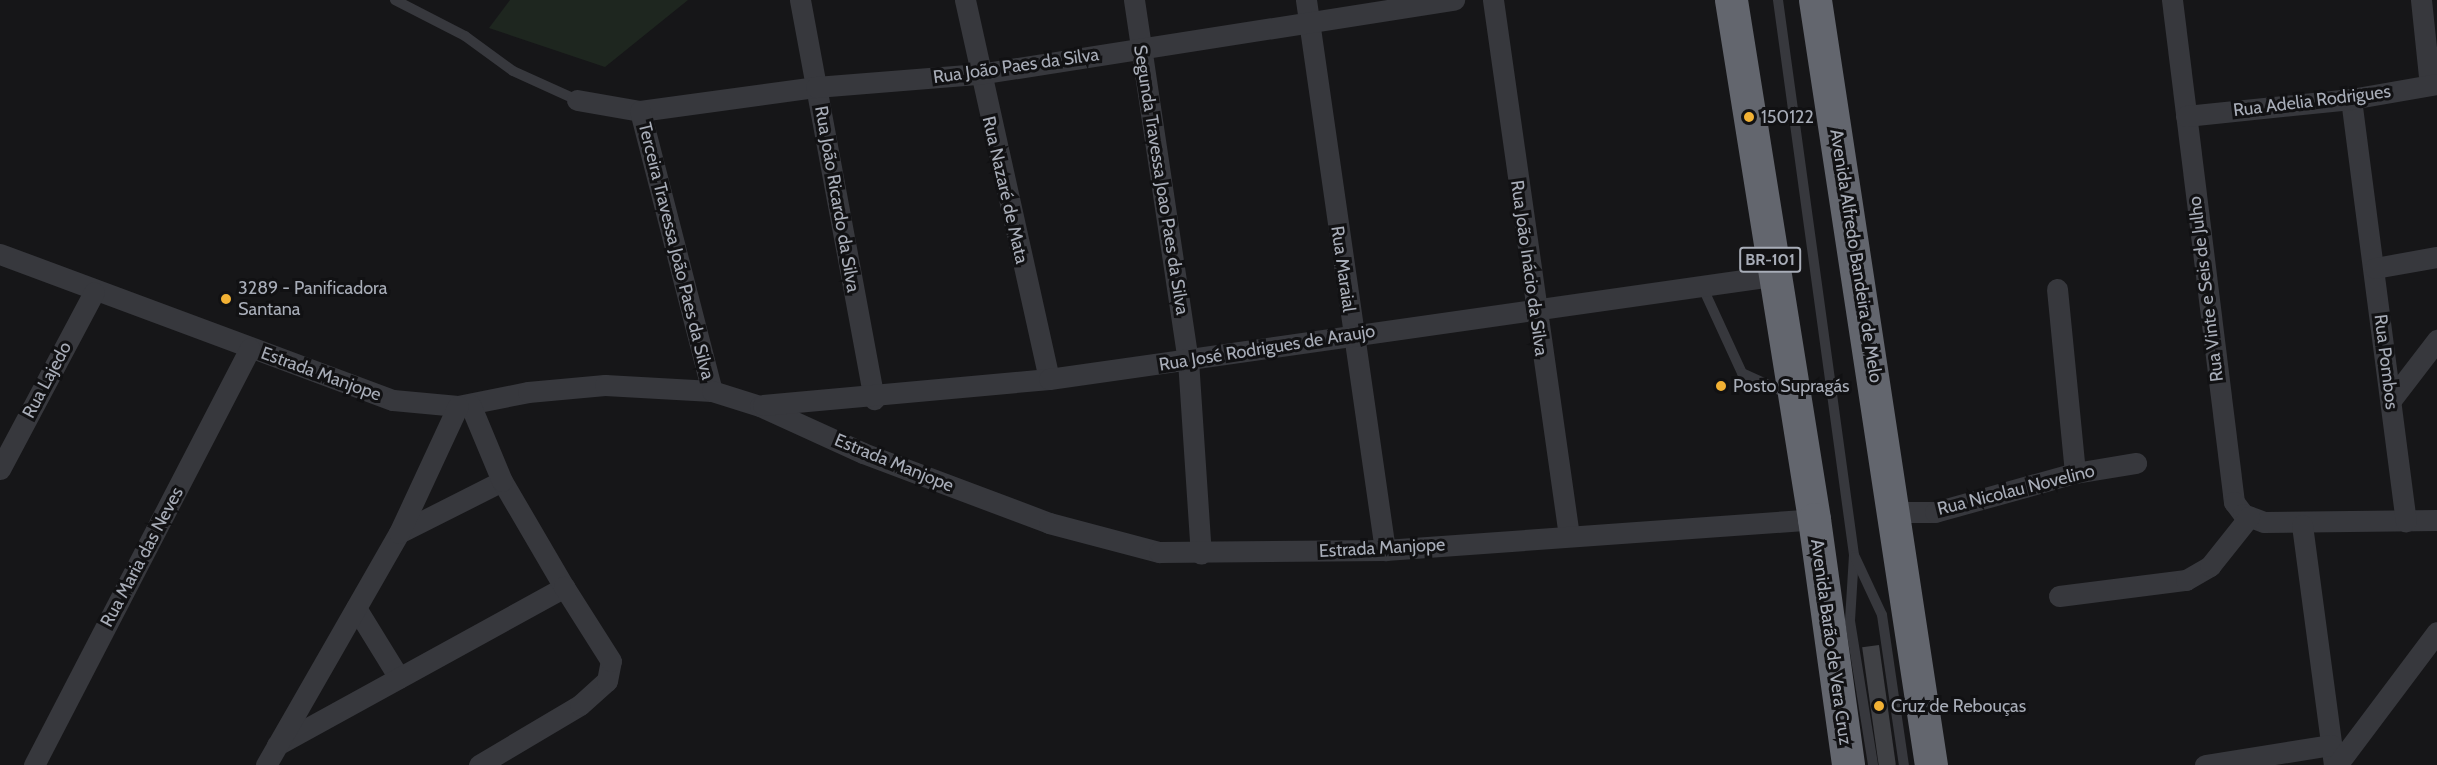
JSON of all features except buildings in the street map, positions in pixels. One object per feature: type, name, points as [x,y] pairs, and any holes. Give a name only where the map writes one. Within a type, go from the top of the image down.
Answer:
[{"type":"highway","name":"BR-101","points":[[1731,0],[1772,276],[1814,519]]},
{"type":"highway","name":"Avenida Alfredo Bandeira de Melo","points":[[1815,0],[1896,512]]},
{"type":"highway","points":[[1896,512],[1931,765]]},
{"type":"highway","name":"Avenida Barão de Vera Cruz","points":[[1814,519],[1848,765]]},
{"type":"street","name":"Rua João Ricardo da Silva","points":[[800,0],[874,399]]},
{"type":"street","name":"Rua Nazaré de Mata","points":[[965,0],[979,74],[1049,379]]},
{"type":"street","name":"Segunda Travessa Joao Paes da Silva","points":[[1134,0],[1188,360],[1201,554]]},
{"type":"street","name":"Rua Maraial","points":[[1306,0],[1352,334],[1385,550]]},
{"type":"street","name":"Rua João Paes da Silva","points":[[578,100],[640,111],[816,87],[979,74],[1454,0]]},
{"type":"street","name":"Rua João Inácio da Silva","points":[[1493,0],[1534,312],[1569,536]]},
{"type":"street","name":"Rua Vinte e Seis de Julho","points":[[2172,0],[2231,493],[2249,517]]},
{"type":"street","points":[[2421,0],[2434,84]]},
{"type":"street","name":"Rua Adelia Rodrigues","points":[[2186,116],[2351,99],[2434,84]]},
{"type":"street","name":"Rua Pombos","points":[[2351,99],[2406,521]]},
{"type":"street","name":"Terceira Travessa João Paes da Silva","points":[[640,111],[712,391]]},
{"type":"street","name":"Estrada Manjope","points":[[0,254],[94,292],[368,394],[464,405],[528,392],[605,385],[712,391],[760,406],[863,453],[1049,523],[1159,552],[1201,554],[1385,550],[1814,519]]},
{"type":"street","points":[[2374,268],[2437,257]]},
{"type":"street","name":"Rua José Rodrigues de Araujo","points":[[760,406],[874,399],[1049,379],[1352,334],[1534,312],[1772,276]]},
{"type":"street","points":[[2057,289],[2075,473]]},
{"type":"street","name":"Rua Lajedo","points":[[0,469],[94,292]]},
{"type":"street","points":[[2391,400],[2437,340]]},
{"type":"street","name":"Rua Maria das Neves","points":[[34,765],[250,350]]},
{"type":"street","points":[[464,405],[502,481],[564,587],[611,661],[607,681],[580,705],[479,765]]},
{"type":"street","points":[[266,765],[399,533],[464,405]]},
{"type":"street","name":"Rua Nicolau Novelino","points":[[1896,512],[1935,512],[2075,473],[2136,463]]},
{"type":"street","points":[[399,533],[502,481]]},
{"type":"street","points":[[2059,596],[2186,580],[2210,566],[2249,517],[2302,525],[2437,520]]},
{"type":"street","points":[[2302,525],[2334,758]]},
{"type":"street","points":[[277,745],[564,587]]},
{"type":"street","points":[[356,608],[399,678]]},
{"type":"street","points":[[2205,765],[2334,758],[2437,632]]},
{"type":"lane","points":[[395,0],[465,36],[513,71],[578,100]]},
{"type":"lane","points":[[1778,0],[1854,555],[1850,621],[1873,765]]},
{"type":"lane","points":[[1702,286],[1742,373],[1793,396]]},
{"type":"lane","points":[[1854,555],[1882,615],[1904,765]]},
{"type":"shaded area","points":[[510,0],[688,0],[605,67],[489,28]]},
{"type":"place","name":"150122","points":[[1749,117]]},
{"type":"place","name":"3289 - Panificadora Santana","points":[[226,299]]},
{"type":"place","name":"Posto Supragás","points":[[1721,386]]},
{"type":"place","name":"Cruz de Rebouças","points":[[1879,706]]}]
